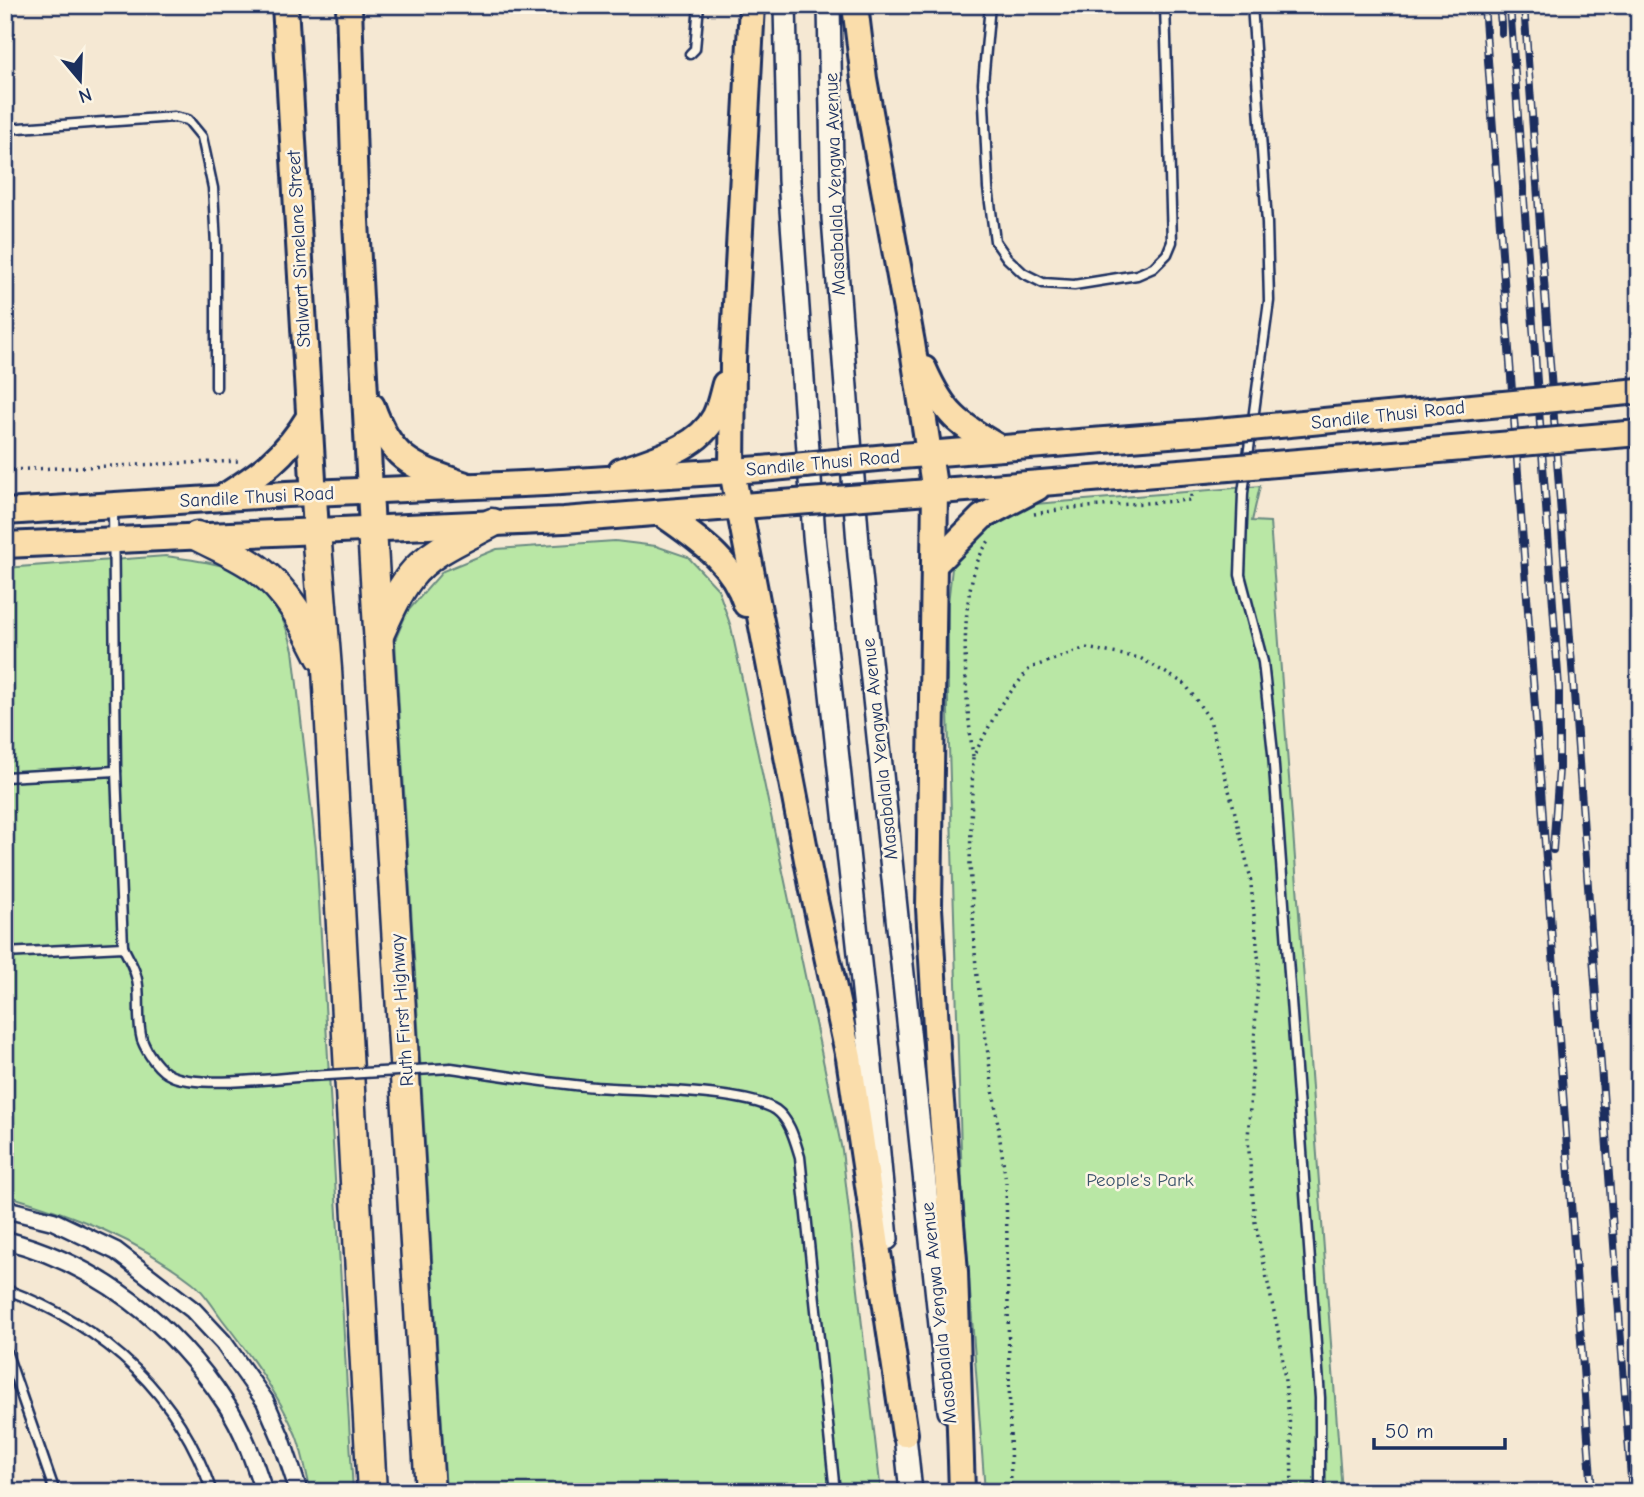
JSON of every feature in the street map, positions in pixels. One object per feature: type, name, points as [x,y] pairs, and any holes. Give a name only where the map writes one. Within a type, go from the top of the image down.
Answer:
[{"type":"highway","points":[[379,636],[408,578],[422,563],[492,523]]},
{"type":"highway","name":"Ruth First Highway","points":[[372,529],[430,1492]]},
{"type":"highway","points":[[316,531],[327,669],[372,1492]]},
{"type":"highway","points":[[197,536],[258,569],[278,586],[299,615],[327,669]]},
{"type":"main road","name":"Stalwart Simelane Street","points":[[285,5],[316,531]]},
{"type":"main road","points":[[349,5],[356,221],[372,529]]},
{"type":"main road","points":[[752,5],[733,360],[732,471],[813,891],[849,1058],[905,1434]]},
{"type":"main road","points":[[785,5],[789,180],[814,536],[869,1046],[911,1492]]},
{"type":"main road","name":"Masabalala Yengwa Avenue","points":[[829,5],[833,218],[859,556],[960,1492]]},
{"type":"main road","points":[[855,5],[864,79],[912,343],[935,492],[929,908],[939,1078],[955,1272],[960,1492]]},
{"type":"main road","points":[[912,343],[944,407],[962,426],[1000,449]]},
{"type":"main road","points":[[597,480],[671,452],[698,436],[716,414],[733,360]]},
{"type":"main road","points":[[365,386],[380,428],[390,446],[404,458],[435,474],[468,486]]},
{"type":"main road","name":"Sandile Thusi Road","points":[[5,512],[762,469],[1207,432],[1639,391]]},
{"type":"main road","points":[[222,498],[275,461],[296,439],[309,417]]},
{"type":"main road","name":"Sandile Thusi Road","points":[[5,545],[661,513],[1639,433]]},
{"type":"main road","points":[[936,563],[982,517],[1047,483]]},
{"type":"main road","points":[[661,513],[720,558],[734,576],[742,593],[776,705]]},
{"type":"street","points":[[5,1209],[53,1221],[116,1251],[194,1310],[223,1342],[265,1401],[299,1492]]},
{"type":"street","points":[[5,1240],[62,1259],[105,1282],[141,1307],[176,1339],[228,1406],[252,1455],[264,1492]]},
{"type":"lane","points":[[690,54],[695,49],[699,5]]},
{"type":"lane","points":[[990,5],[983,83],[988,188],[995,241],[1007,258],[1023,273],[1043,283],[1074,285],[1137,275],[1153,268],[1167,254],[1172,242],[1165,5]]},
{"type":"lane","points":[[1252,5],[1268,223],[1269,301],[1243,493],[1240,575],[1263,662],[1273,753],[1320,1398],[1320,1492]]},
{"type":"lane","points":[[5,129],[174,117],[188,120],[202,137],[213,188],[216,246],[216,387]]},
{"type":"lane","points":[[113,506],[116,771],[123,947],[135,973],[142,1040],[152,1059],[170,1076],[197,1082],[451,1069],[584,1086],[716,1095],[762,1104],[777,1111],[788,1124],[800,1157],[835,1492]]},
{"type":"lane","points":[[5,777],[116,771]]},
{"type":"lane","points":[[5,953],[123,947]]},
{"type":"lane","points":[[5,1289],[69,1317],[132,1363],[153,1386],[182,1426],[196,1450],[212,1492]]},
{"type":"lane","points":[[5,1348],[55,1492]]},
{"type":"path","points":[[5,470],[227,462],[263,456],[275,461]]},
{"type":"path","points":[[1026,516],[1071,508],[1191,500],[1198,471]]},
{"type":"path","points":[[993,537],[981,551],[971,584],[967,626],[967,703],[973,757],[970,863],[976,969],[1006,1182],[1011,1492]]},
{"type":"path","points":[[973,757],[1001,704],[1030,668],[1087,648],[1140,658],[1185,684],[1210,720],[1233,805],[1251,888],[1259,964],[1248,1139],[1255,1222],[1281,1345],[1291,1436],[1292,1492]]},
{"type":"green space","name":"People's Park","points":[[1260,486],[1252,521],[1270,522],[1342,1492],[985,1492],[962,1185],[948,712],[948,604],[953,559],[983,527],[1022,505]]},
{"type":"green space","points":[[615,541],[656,546],[688,557],[718,589],[731,627],[842,1150],[881,1492],[446,1492],[395,640],[407,612],[443,571],[497,549]]},
{"type":"green space","points":[[166,556],[223,566],[250,578],[275,605],[293,650],[316,849],[353,1492],[311,1492],[298,1442],[281,1404],[253,1360],[196,1286],[149,1253],[103,1230],[5,1195],[5,568]]},
{"type":"railway","points":[[1484,5],[1592,1492]]},
{"type":"railway","points":[[1499,5],[1502,33]]},
{"type":"railway","points":[[1510,5],[1559,688],[1559,769],[1553,850]]},
{"type":"railway","points":[[1524,5],[1632,1492]]}]
